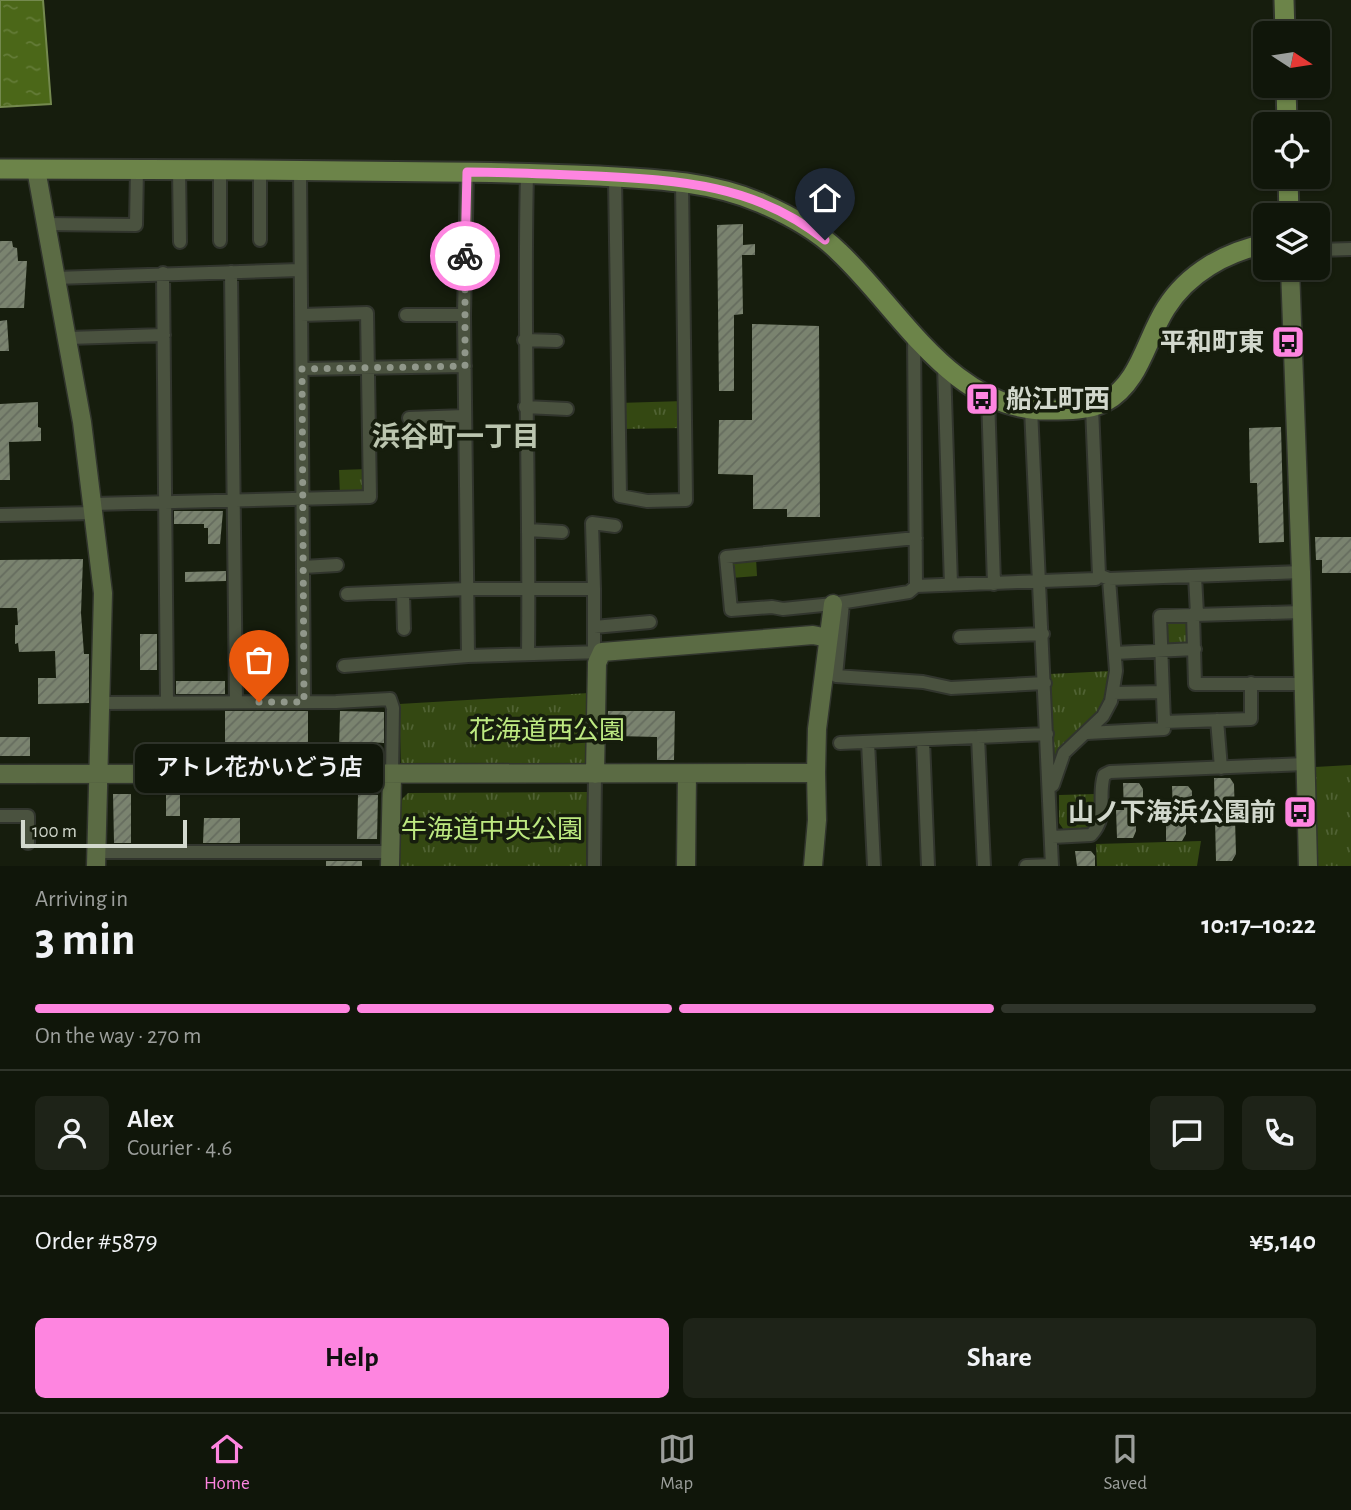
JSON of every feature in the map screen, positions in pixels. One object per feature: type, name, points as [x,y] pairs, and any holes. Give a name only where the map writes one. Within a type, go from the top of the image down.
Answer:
[{"type":"main road","points":[[1284,0],[1285,21]]},
{"type":"main road","points":[[0,169],[179,168],[527,173],[682,181],[716,188],[781,211],[811,229],[839,251],[944,366],[988,396],[1003,403],[1047,410],[1092,407],[1122,389],[1136,370],[1165,309],[1177,293],[1225,256],[1253,246]]},
{"type":"street","points":[[44,224],[136,225],[137,168]]},
{"type":"street","points":[[179,168],[180,242]]},
{"type":"street","points":[[36,169],[82,422],[103,593],[98,775],[97,859],[173,852],[244,852],[314,860],[390,859],[393,708],[390,699],[100,703]]},
{"type":"street","points":[[220,169],[220,241]]},
{"type":"street","points":[[260,169],[260,240]]},
{"type":"street","points":[[300,170],[304,702]]},
{"type":"street","points":[[467,172],[464,315],[467,656]]},
{"type":"street","points":[[527,173],[524,340],[528,654]]},
{"type":"street","points":[[615,177],[620,496],[648,501],[685,500],[682,181]]},
{"type":"street","points":[[1330,250],[1351,249]]},
{"type":"street","points":[[55,278],[299,270]]},
{"type":"street","points":[[231,272],[236,702]]},
{"type":"street","points":[[163,273],[167,702]]},
{"type":"street","points":[[1290,280],[1308,866]]},
{"type":"street","points":[[0,515],[166,503],[370,497],[367,313],[301,315]]},
{"type":"street","points":[[406,315],[464,315]]},
{"type":"street","points":[[914,333],[916,586]]},
{"type":"street","points":[[68,338],[164,335]]},
{"type":"street","points":[[524,340],[557,341]]},
{"type":"street","points":[[302,369],[465,366]]},
{"type":"street","points":[[944,366],[951,585]]},
{"type":"street","points":[[988,396],[994,584]]},
{"type":"street","points":[[525,407],[567,409]]},
{"type":"street","points":[[1050,794],[1065,753],[1087,733],[1111,701],[1116,671],[1104,577],[1092,407]]},
{"type":"street","points":[[1026,866],[1052,865],[1031,409]]},
{"type":"street","points":[[409,418],[465,416]]},
{"type":"street","points":[[594,866],[598,652],[594,627],[592,523],[615,526]]},
{"type":"street","points":[[528,530],[562,532]]},
{"type":"street","points":[[916,538],[726,557],[731,610],[838,604],[909,592],[916,586],[1104,577],[1301,572]]},
{"type":"street","points":[[303,567],[337,565]]},
{"type":"street","points":[[1195,576],[1195,684],[1304,684]]},
{"type":"street","points":[[347,594],[467,589],[594,589]]},
{"type":"street","points":[[403,592],[404,629]]},
{"type":"street","points":[[813,866],[817,820],[817,729],[828,638],[838,604]]},
{"type":"street","points":[[838,604],[836,676],[923,682],[951,688],[1045,683]]},
{"type":"street","points":[[1087,733],[1164,729],[1160,616],[1302,612]]},
{"type":"street","points":[[594,627],[650,622]]},
{"type":"street","points":[[960,637],[1043,634]]},
{"type":"street","points":[[344,666],[467,656],[598,652],[813,635],[828,638]]},
{"type":"street","points":[[1115,653],[1195,649]]},
{"type":"street","points":[[1164,722],[1251,719],[1251,683]]},
{"type":"street","points":[[1113,693],[1163,691]]},
{"type":"street","points":[[1217,720],[1221,768]]},
{"type":"street","points":[[840,743],[1047,734]]},
{"type":"street","points":[[978,737],[984,866]]},
{"type":"street","points":[[923,740],[928,866]]},
{"type":"street","points":[[868,742],[874,866]]},
{"type":"street","points":[[1052,837],[1091,835],[1099,827],[1102,814],[1101,787],[1104,775],[1110,772],[1305,764]]},
{"type":"street","points":[[0,774],[817,774]]},
{"type":"street","points":[[686,866],[687,774]]},
{"type":"street","points":[[0,816],[28,816],[28,843]]},
{"type":"street","points":[[173,852],[173,866]]},
{"type":"street","points":[[244,852],[244,866]]},
{"type":"green space","points":[[685,401],[685,428],[619,429],[618,403]]},
{"type":"green space","points":[[368,469],[368,494],[340,495],[339,470]]},
{"type":"green space","points":[[756,558],[757,576],[731,578],[729,560]]},
{"type":"green space","points":[[1193,614],[1195,649],[1161,651],[1160,616]]},
{"type":"green space","points":[[1110,671],[1108,686],[1098,712],[1055,768],[1050,674]]},
{"type":"green space","name":"花海道西公園","points":[[589,693],[587,765],[401,766],[399,704]]},
{"type":"green space","points":[[1351,765],[1351,866],[1317,866],[1315,767]]},
{"type":"green space","name":"牛海道中央公園","points":[[587,792],[586,866],[398,866],[400,801],[408,793]]},
{"type":"green space","points":[[1095,794],[1096,821],[1090,830],[1064,830],[1059,823],[1059,795]]},
{"type":"green space","points":[[1201,841],[1197,866],[1097,866],[1096,844]]},
{"type":"water","points":[[0,0],[43,0],[51,104],[0,107]]},
{"type":"building","points":[[743,224],[743,245],[755,244],[755,255],[742,255],[743,314],[734,315],[734,391],[719,391],[717,225]]},
{"type":"building","points":[[0,241],[12,241],[13,247],[17,248],[18,261],[27,261],[24,308],[0,308]]},
{"type":"building","points":[[7,320],[9,351],[0,351],[0,321]]},
{"type":"building","points":[[752,324],[819,326],[820,517],[787,517],[787,509],[753,509],[753,475],[718,474],[719,420],[752,420]]},
{"type":"building","points":[[38,402],[41,441],[9,442],[10,480],[0,480],[0,404]]},
{"type":"building","points":[[1281,427],[1284,542],[1259,543],[1257,483],[1250,483],[1249,428]]},
{"type":"building","points":[[174,511],[223,511],[220,544],[208,544],[208,528],[204,528],[204,524],[174,524]]},
{"type":"building","points":[[1315,537],[1351,537],[1351,573],[1322,573],[1322,560],[1316,560]]},
{"type":"building","points":[[83,559],[81,613],[84,654],[89,654],[89,703],[38,704],[38,678],[56,678],[55,651],[19,652],[18,643],[15,644],[17,608],[0,608],[0,560]]},
{"type":"building","points":[[226,571],[226,581],[185,582],[185,572]]},
{"type":"building","points":[[140,634],[157,634],[157,670],[140,670]]},
{"type":"building","points":[[176,681],[225,681],[225,694],[176,694]]},
{"type":"building","points":[[225,711],[308,711],[308,759],[225,758]]},
{"type":"building","points":[[340,711],[384,712],[384,743],[368,742],[368,746],[350,745],[350,750],[339,750]]},
{"type":"building","points":[[608,711],[675,711],[674,760],[657,760],[657,737],[616,736],[617,729],[607,729]]},
{"type":"building","points":[[0,737],[30,737],[30,756],[0,756]]},
{"type":"building","points":[[1214,778],[1230,778],[1234,784],[1236,854],[1232,861],[1216,861]]},
{"type":"building","points":[[1123,783],[1139,783],[1143,789],[1143,803],[1140,810],[1136,810],[1136,831],[1133,838],[1117,838],[1116,810],[1124,810]]},
{"type":"building","points":[[1172,786],[1188,786],[1192,791],[1192,806],[1189,813],[1186,813],[1186,834],[1182,841],[1166,841],[1166,814],[1173,813]]},
{"type":"building","points":[[166,789],[180,789],[180,816],[166,816]]},
{"type":"building","points":[[113,794],[131,794],[131,843],[114,843]]},
{"type":"building","points":[[358,795],[378,795],[377,839],[357,839]]},
{"type":"building","points":[[204,818],[240,818],[240,843],[203,843]]},
{"type":"building","points":[[1075,851],[1091,851],[1095,856],[1095,866],[1077,866]]},
{"type":"building","points":[[326,861],[362,861],[362,866],[326,866]]},
{"type":"way so far","points":[[259,702],[304,702],[302,369],[465,366],[465,256]]},
{"type":"place","name":"平和町東","points":[[1288,342]]},
{"type":"place","name":"船江町西","points":[[982,399]]},
{"type":"place","name":"アトレ花かいどう店","points":[[259,702]]},
{"type":"place","name":"山ノ下海浜公園前","points":[[1300,812]]},
{"type":"district","name":"浜谷町一丁目","points":[[456,436]]},
{"type":"route","points":[[465,256],[467,172],[682,181],[750,198],[781,211],[825,240]]}]
